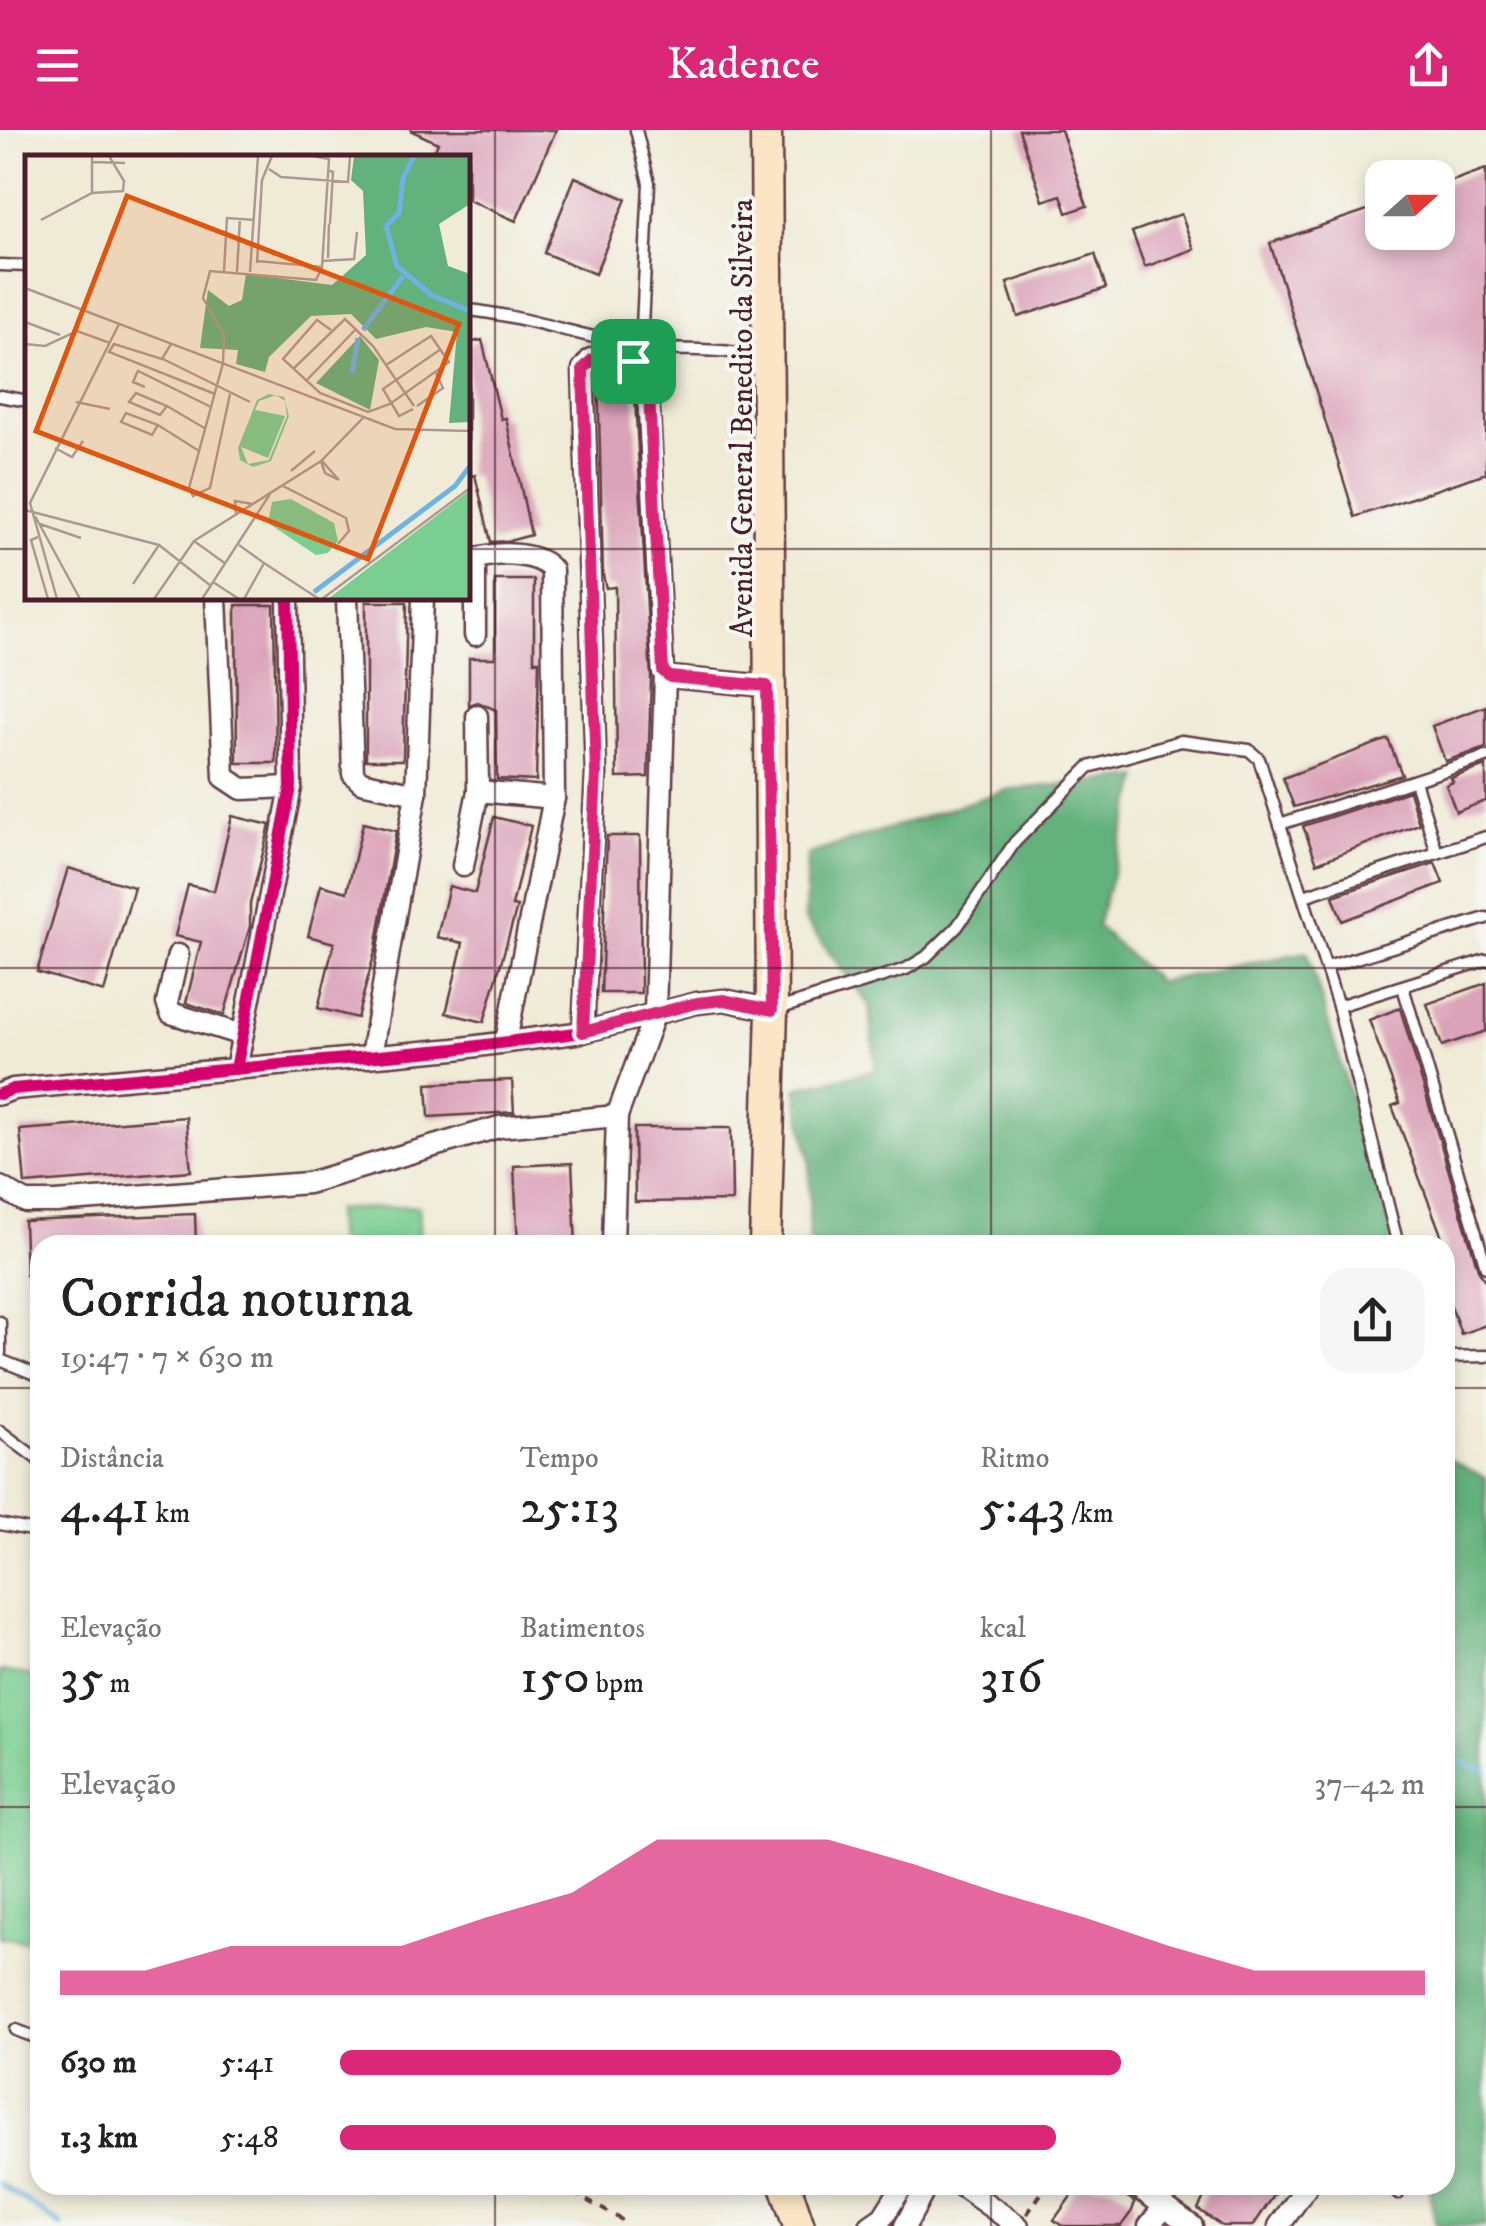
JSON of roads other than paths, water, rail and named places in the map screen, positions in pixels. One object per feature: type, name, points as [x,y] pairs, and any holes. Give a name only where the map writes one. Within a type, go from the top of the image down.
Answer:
[{"type":"main road","name":"Avenida General Benedito da Silveira","points":[[765,1235],[772,1010],[766,130]]},
{"type":"main road","points":[[788,2195],[798,2226]]},
{"type":"street","points":[[583,1032],[596,774],[583,369],[592,360],[633,361],[648,374],[666,674],[655,1013],[616,1116],[613,1235]]},
{"type":"street","points":[[475,636],[475,564],[480,558],[537,557],[546,562],[552,570],[554,798],[506,1041]]},
{"type":"street","points":[[216,600],[224,777],[242,789],[291,786]]},
{"type":"street","points":[[236,1069],[291,786],[288,600]]},
{"type":"street","points":[[347,600],[352,774],[361,782],[416,794]]},
{"type":"street","points":[[371,1056],[416,794],[422,600]]},
{"type":"street","points":[[666,674],[767,686]]},
{"type":"street","points":[[464,866],[478,792],[477,716]]},
{"type":"street","points":[[478,792],[554,798]]},
{"type":"street","points":[[178,954],[167,1003],[171,1014],[242,1034]]},
{"type":"street","points":[[0,1094],[13,1089],[583,1032],[724,1000],[772,1010]]},
{"type":"street","points":[[0,1187],[26,1202],[56,1202],[308,1183],[499,1127],[616,1116]]},
{"type":"street","points":[[870,2226],[882,2217],[897,2195]]},
{"type":"street","points":[[905,2226],[922,2195]]},
{"type":"street","points":[[974,2195],[1018,2226]]},
{"type":"street","points":[[1149,2195],[1192,2226]]},
{"type":"street","points":[[1279,2226],[1301,2195]]},
{"type":"street","points":[[1149,2226],[1164,2206]]},
{"type":"lane","points":[[636,130],[650,182],[641,347]]},
{"type":"lane","points":[[0,265],[25,266]]},
{"type":"lane","points":[[470,310],[543,321],[641,347],[741,352],[765,360]]},
{"type":"lane","points":[[0,396],[25,401]]},
{"type":"lane","points":[[772,1010],[906,969],[926,957],[957,927],[1015,842],[1089,767],[1171,742],[1249,750],[1259,760],[1327,967],[1395,1235]]},
{"type":"lane","points":[[1280,824],[1486,757]]},
{"type":"lane","points":[[1415,781],[1438,853]]},
{"type":"lane","points":[[1304,896],[1486,837]]},
{"type":"lane","points":[[1327,967],[1486,918]]},
{"type":"lane","points":[[1338,1006],[1486,960]]},
{"type":"lane","points":[[1403,988],[1486,1267]]},
{"type":"lane","points":[[0,1322],[0,1356],[30,1371]]},
{"type":"lane","points":[[1455,1357],[1486,1356]]},
{"type":"lane","points":[[0,1431],[30,1454]]},
{"type":"lane","points":[[0,1524],[30,1530]]},
{"type":"lane","points":[[16,2030],[30,2035]]},
{"type":"waterway","points":[[1455,1760],[1486,1771]]},
{"type":"waterway","points":[[0,2184],[62,2226]]}]
